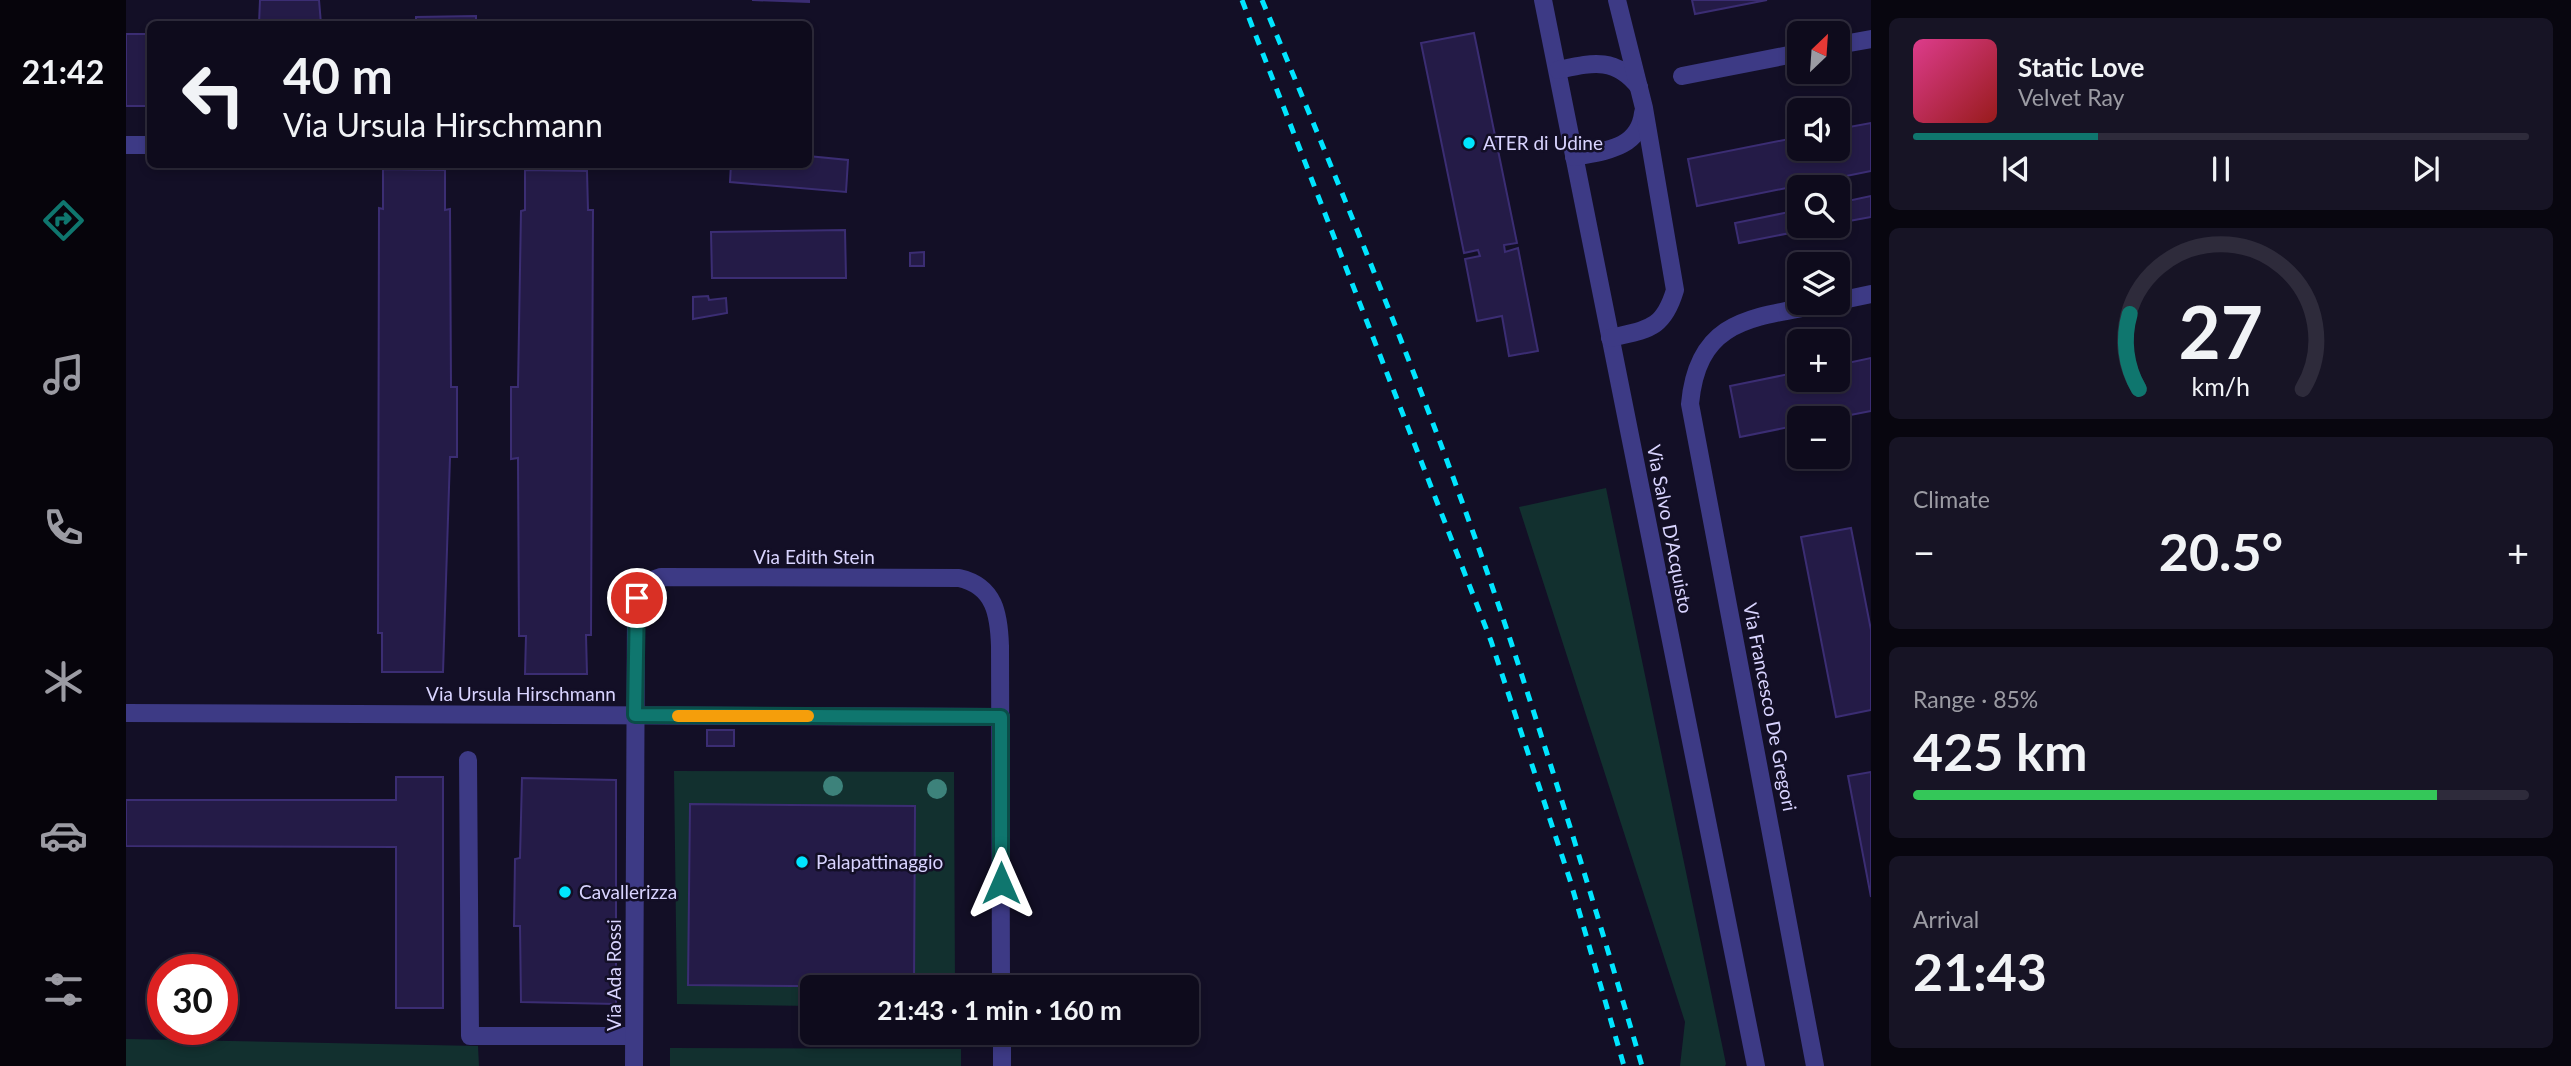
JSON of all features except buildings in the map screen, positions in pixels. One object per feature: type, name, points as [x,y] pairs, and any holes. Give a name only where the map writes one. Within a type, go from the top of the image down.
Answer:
[{"type":"street","name":"Via Salvo D'Acquisto","points":[[1543,0],[1756,1066]]},
{"type":"street","points":[[1611,338],[1653,328],[1668,314],[1675,290],[1644,108],[1618,0]]},
{"type":"street","points":[[1850,43],[1871,39]]},
{"type":"street","points":[[1682,76],[1787,55]]},
{"type":"street","points":[[1558,70],[1592,63],[1609,65],[1629,73],[1639,86]]},
{"type":"street","points":[[1574,157],[1610,150],[1628,142],[1639,133],[1644,108]]},
{"type":"street","points":[[126,145],[147,145]]},
{"type":"street","points":[[1850,298],[1871,294]]},
{"type":"street","name":"Via Francesco De Gregori","points":[[1787,312],[1742,321],[1725,329],[1702,358],[1692,384],[1692,420],[1720,553],[1815,1066]]},
{"type":"street","name":"Via Edith Stein","points":[[635,715],[637,598],[650,580],[670,577],[968,580],[989,594],[999,620],[1002,975]]},
{"type":"street","name":"Via Ursula Hirschmann","points":[[126,713],[1001,717]]},
{"type":"street","name":"Via Ada Rossi","points":[[634,1066],[635,715]]},
{"type":"street","points":[[468,760],[470,1036],[634,1035]]},
{"type":"street","points":[[1002,1045],[1002,1066]]},
{"type":"green space","points":[[1606,488],[1725,1066],[1680,1066],[1685,1022],[1519,507]]},
{"type":"green space","name":"Palapattinaggio","points":[[674,771],[954,772],[955,975],[800,975],[800,1006],[677,1004]]},
{"type":"green space","points":[[126,1039],[147,1039],[147,1045],[238,1045],[238,1041],[478,1046],[479,1066],[126,1066]]},
{"type":"green space","points":[[670,1048],[961,1049],[961,1066],[670,1066]]},
{"type":"railway","points":[[1242,0],[1491,641],[1570,880],[1624,1066]]},
{"type":"railway","points":[[1262,0],[1392,316],[1481,556],[1561,797],[1642,1066]]},
{"type":"slow traffic","points":[[678,716],[808,716]]},
{"type":"place","name":"ATER di Udine","points":[[1469,143]]},
{"type":"place","name":"Palapattinaggio","points":[[802,862]]},
{"type":"place","name":"Cavallerizza","points":[[565,892]]},
{"type":"route","points":[[637,598],[635,715],[1001,717],[1001,883]]}]
